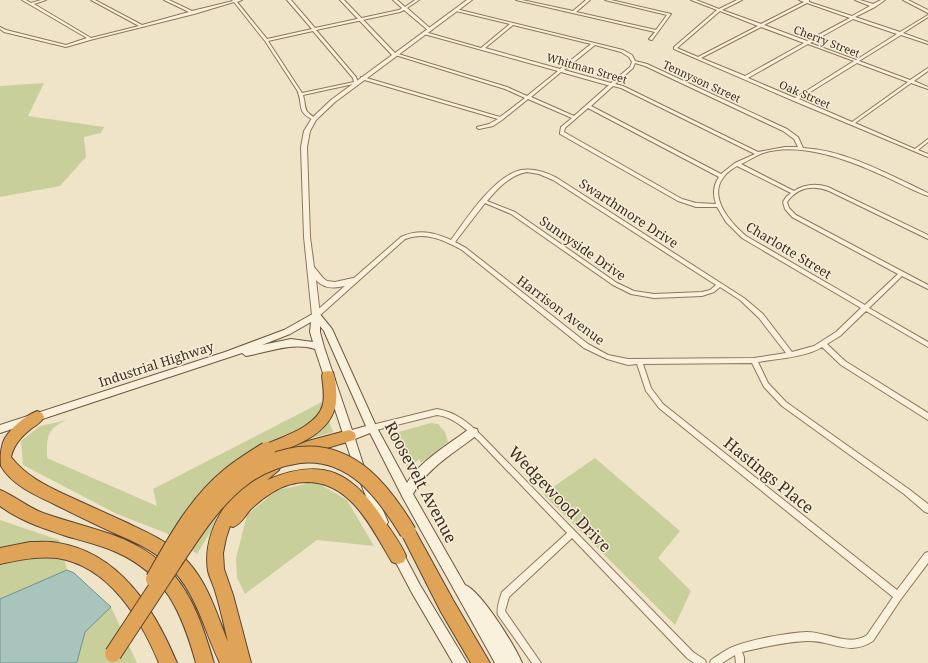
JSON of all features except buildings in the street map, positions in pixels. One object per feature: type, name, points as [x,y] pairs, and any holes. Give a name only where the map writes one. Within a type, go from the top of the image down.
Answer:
[{"type":"highway","points":[[110,659],[152,582],[196,510],[228,476],[242,464],[267,450],[305,433],[322,420],[329,408],[330,403],[328,376]]},
{"type":"highway","points":[[37,416],[11,438],[2,455],[20,476],[38,489],[140,537],[162,549],[173,558],[192,580],[200,594],[208,610],[221,648],[229,663]]},
{"type":"highway","points":[[242,663],[224,593],[216,571],[216,548],[225,521],[238,499],[253,482],[286,457],[308,447],[349,436]]},
{"type":"highway","points":[[110,659],[198,526],[216,502],[247,474],[275,460],[294,455],[312,454],[332,457],[351,465],[381,490],[408,532],[447,606],[481,663]]},
{"type":"highway","points":[[224,593],[222,556],[231,524],[243,506],[258,492],[275,482],[294,477],[304,475],[323,476],[333,479],[345,486],[364,505],[398,556]]},
{"type":"highway","points":[[0,497],[18,510],[110,543],[150,562],[170,581],[186,606],[194,626],[205,663]]},
{"type":"highway","points":[[0,556],[31,549],[43,549],[67,553],[79,557],[102,569],[125,588],[135,600],[153,630],[168,663]]},
{"type":"main road","points":[[316,314],[315,332],[319,347],[369,492],[398,556],[460,663]]},
{"type":"main road","name":"Industrial Highway","points":[[0,429],[233,353],[287,332],[316,314]]},
{"type":"main road","name":"Roosevelt Avenue","points":[[316,314],[328,329],[342,364],[372,428],[406,494],[502,663]]},
{"type":"main road","points":[[233,353],[261,350],[293,342],[307,342],[319,347]]},
{"type":"main road","points":[[349,436],[372,428]]},
{"type":"main road","points":[[406,494],[420,474],[473,432]]},
{"type":"main road","points":[[455,579],[481,608],[516,663]]},
{"type":"street","points":[[24,0],[89,39]]},
{"type":"street","points":[[31,4],[44,0]]},
{"type":"street","points":[[93,0],[142,26]]},
{"type":"street","points":[[166,0],[193,13]]},
{"type":"street","points":[[0,28],[5,31],[66,46],[237,0],[302,94],[302,110],[305,114],[314,119]]},
{"type":"street","points":[[289,0],[355,78],[356,83]]},
{"type":"street","points":[[342,0],[394,54],[506,88],[528,96],[575,118]]},
{"type":"street","points":[[395,0],[430,30]]},
{"type":"street","points":[[266,40],[361,20],[404,8],[417,0]]},
{"type":"street","points":[[316,314],[307,237],[304,147],[306,135],[314,119],[333,101],[394,54],[430,30],[470,0]]},
{"type":"street","points":[[518,0],[657,31]]},
{"type":"street","points":[[574,12],[588,0]]},
{"type":"street","points":[[607,0],[669,14],[651,40]]},
{"type":"street","name":"Cherry Street","points":[[693,0],[928,88]]},
{"type":"street","points":[[720,10],[740,0]]},
{"type":"street","points":[[801,0],[928,43]]},
{"type":"street","points":[[857,0],[874,6]]},
{"type":"street","points":[[745,78],[806,42],[884,0]]},
{"type":"street","points":[[905,0],[928,12]]},
{"type":"street","points":[[914,0],[928,8]]},
{"type":"street","points":[[698,58],[807,1]]},
{"type":"street","name":"Tennyson Street","points":[[457,10],[622,51],[631,56],[634,62],[646,65],[785,130],[796,138],[801,149]]},
{"type":"street","name":"Oak Street","points":[[720,10],[675,48],[928,156]]},
{"type":"street","points":[[795,100],[928,16]]},
{"type":"street","points":[[482,48],[512,24]]},
{"type":"street","name":"Whitman Street","points":[[425,33],[624,88],[757,153]]},
{"type":"street","points":[[479,128],[491,125],[501,119],[594,44]]},
{"type":"street","points":[[634,62],[632,67],[613,85],[561,131],[563,134],[680,200],[696,205],[719,206],[716,189],[721,176],[737,164],[757,153],[776,149],[801,149],[828,153],[849,159],[928,195]]},
{"type":"street","points":[[852,124],[928,69]]},
{"type":"street","points":[[362,78],[501,119]]},
{"type":"street","points":[[302,94],[356,83]]},
{"type":"street","points":[[588,106],[721,176]]},
{"type":"street","points":[[915,151],[928,140]]},
{"type":"street","points":[[737,164],[794,193]]},
{"type":"street","name":"Swarthmore Drive","points":[[452,242],[483,201],[513,174],[525,171],[542,172],[720,284],[756,310],[791,355]]},
{"type":"street","points":[[928,237],[826,188],[808,186],[794,193],[787,199],[785,204],[787,210],[794,216],[928,287]]},
{"type":"street","name":"Sunnyside Drive","points":[[483,201],[513,213],[627,291],[649,296],[697,295],[709,292],[720,284]]},
{"type":"street","name":"Charlotte Street","points":[[719,206],[729,222],[744,237],[928,345]]},
{"type":"street","name":"Harrison Avenue","points":[[316,314],[353,281],[408,236],[422,234],[452,242],[464,249],[592,350],[614,360],[639,362],[754,360],[791,355],[823,344],[838,334],[902,274]]},
{"type":"street","points":[[309,264],[317,279],[322,283],[340,285],[353,281]]},
{"type":"street","points":[[823,344],[843,363],[928,417]]},
{"type":"street","points":[[754,360],[766,385],[784,404],[907,492],[928,509]]},
{"type":"street","name":"Hastings Place","points":[[639,362],[648,389],[661,406],[898,596]]},
{"type":"street","name":"Wedgewood Drive","points":[[372,428],[437,412],[454,416],[473,432],[690,655],[702,663]]},
{"type":"street","points":[[537,663],[501,612],[505,595],[572,533]]},
{"type":"street","points":[[714,663],[737,649],[805,637],[860,644],[870,638],[898,596],[928,557]]},
{"type":"street","points":[[737,649],[740,657],[740,663]]},
{"type":"green space","points":[[44,83],[28,116],[104,127],[101,133],[84,137],[86,157],[60,186],[0,197],[0,86]]},
{"type":"green space","points":[[322,402],[333,432],[306,440],[237,488],[197,554],[166,533],[117,514],[23,465],[21,441],[40,426],[67,420],[51,430],[47,444],[47,458],[157,506],[153,489]]},
{"type":"green space","points":[[431,423],[438,424],[445,432],[448,442],[421,463],[419,459],[408,469],[391,434]]},
{"type":"green space","points":[[595,458],[680,531],[658,558],[691,591],[675,625],[543,494]]},
{"type":"green space","points":[[316,482],[347,500],[374,546],[317,540],[245,594],[237,578],[236,558],[247,515],[277,490]]},
{"type":"green space","points":[[0,520],[59,540],[67,570],[0,599]]},
{"type":"green space","points":[[111,607],[137,663],[75,663],[77,661],[85,632]]},
{"type":"water","points":[[67,570],[74,573],[111,607],[85,632],[77,662],[0,663],[0,599]]}]
